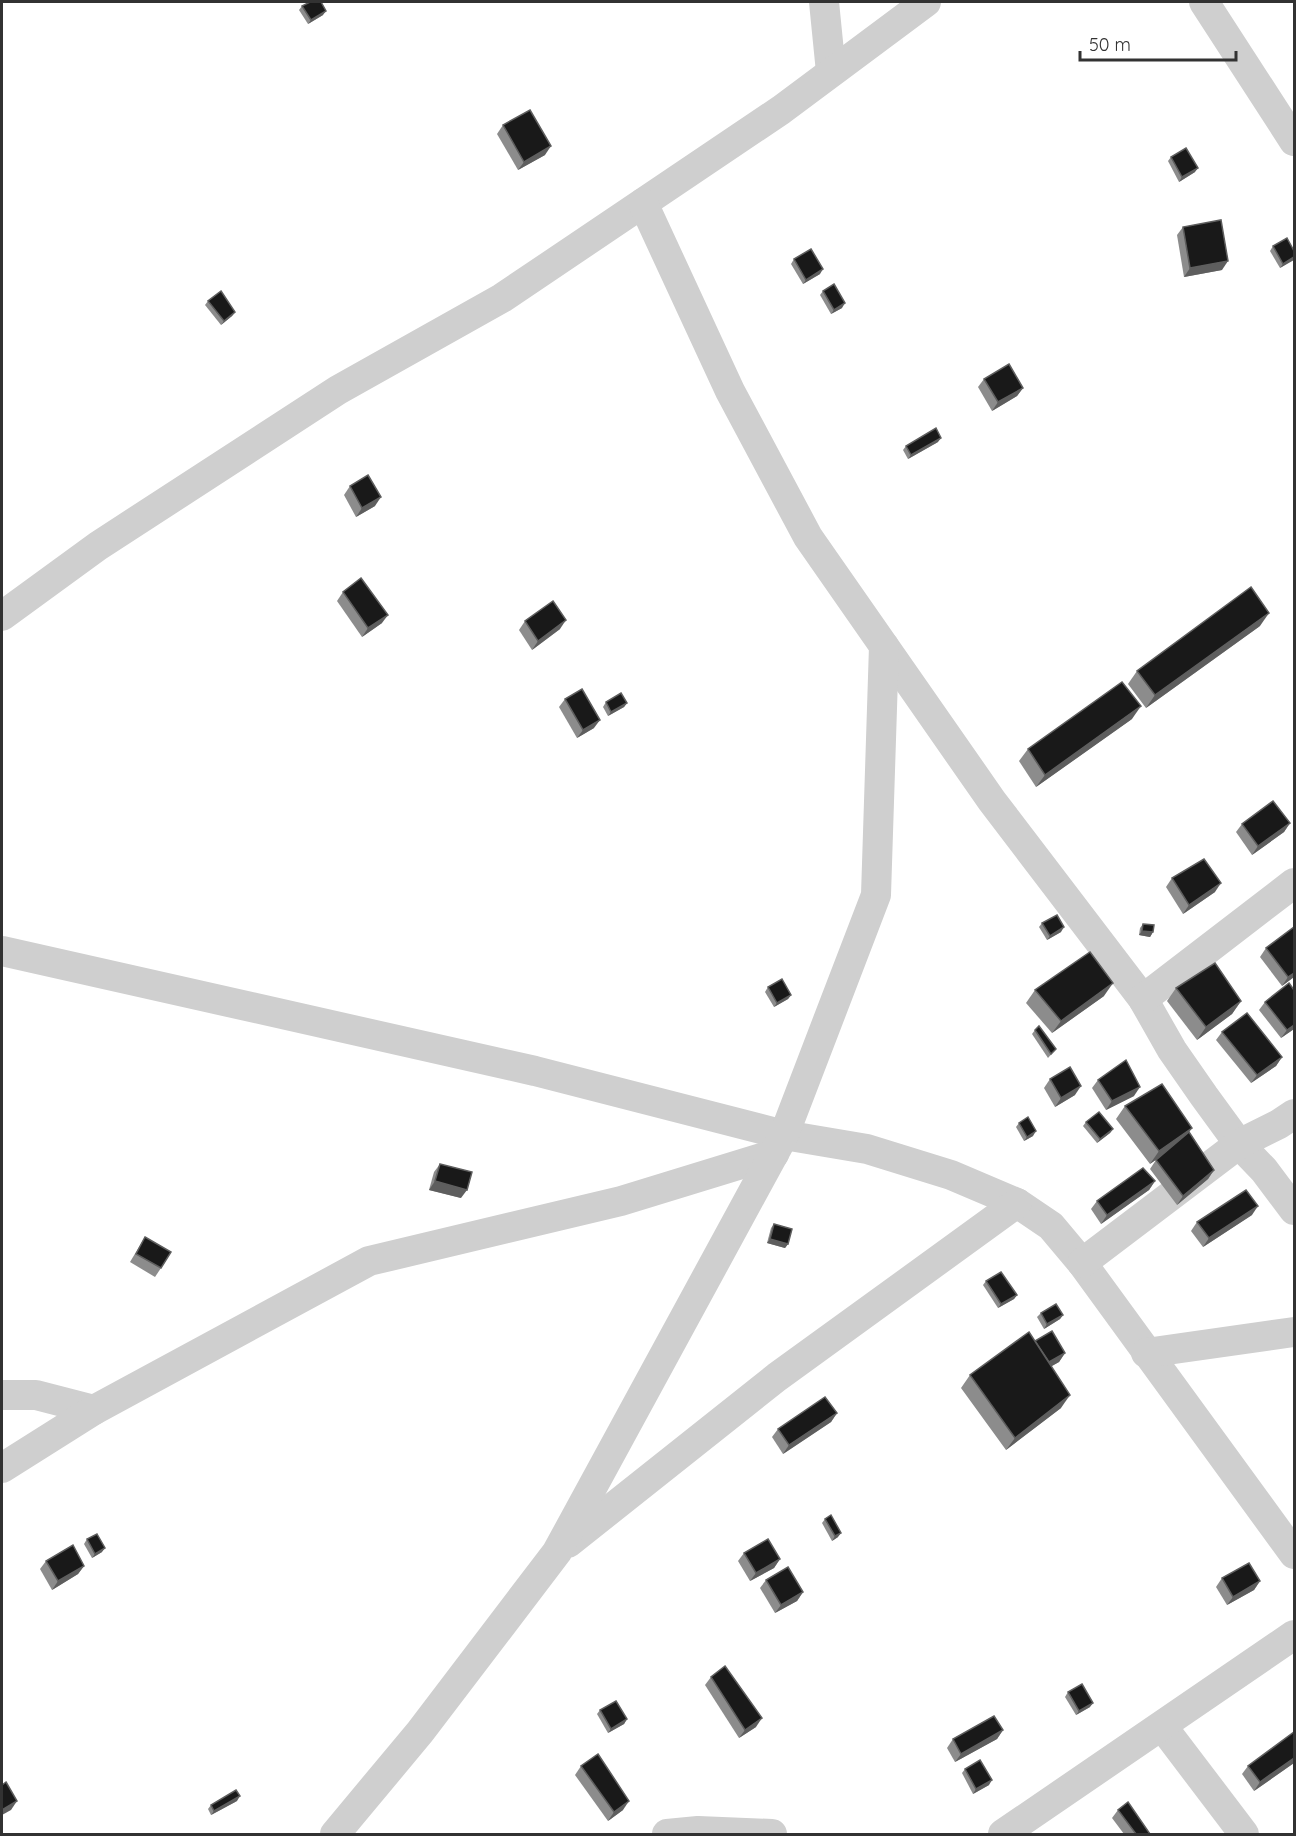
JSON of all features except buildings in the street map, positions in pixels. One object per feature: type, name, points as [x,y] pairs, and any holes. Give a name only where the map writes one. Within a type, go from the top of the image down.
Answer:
[{"type":"street","points":[[824,2],[831,72]]},
{"type":"street","points":[[2,616],[98,546],[338,390],[502,298],[781,110],[926,2]]},
{"type":"street","points":[[1204,2],[1294,141]]},
{"type":"street","points":[[643,203],[730,391],[808,537],[992,801],[1143,999],[1172,1050],[1239,1144],[1264,1170],[1294,1210]]},
{"type":"street","points":[[335,1834],[420,1732],[557,1552],[779,1144],[876,895],[884,646]]},
{"type":"street","points":[[1143,999],[1294,883]]},
{"type":"street","points":[[2,951],[535,1071],[779,1144],[867,1149],[951,1175],[1017,1203],[1052,1226],[1082,1263],[1294,1554]]},
{"type":"street","points":[[1082,1263],[1239,1144],[1280,1124],[1294,1114]]},
{"type":"street","points":[[2,1468],[94,1410],[369,1261],[621,1201],[779,1144]]},
{"type":"street","points":[[557,1552],[777,1377],[1017,1203]]},
{"type":"street","points":[[1146,1353],[1294,1332]]},
{"type":"street","points":[[2,1395],[36,1395],[94,1410]]},
{"type":"street","points":[[1003,1834],[1294,1635]]},
{"type":"street","points":[[1162,1726],[1244,1834]]},
{"type":"street","points":[[667,1834],[698,1831],[772,1834]]}]
